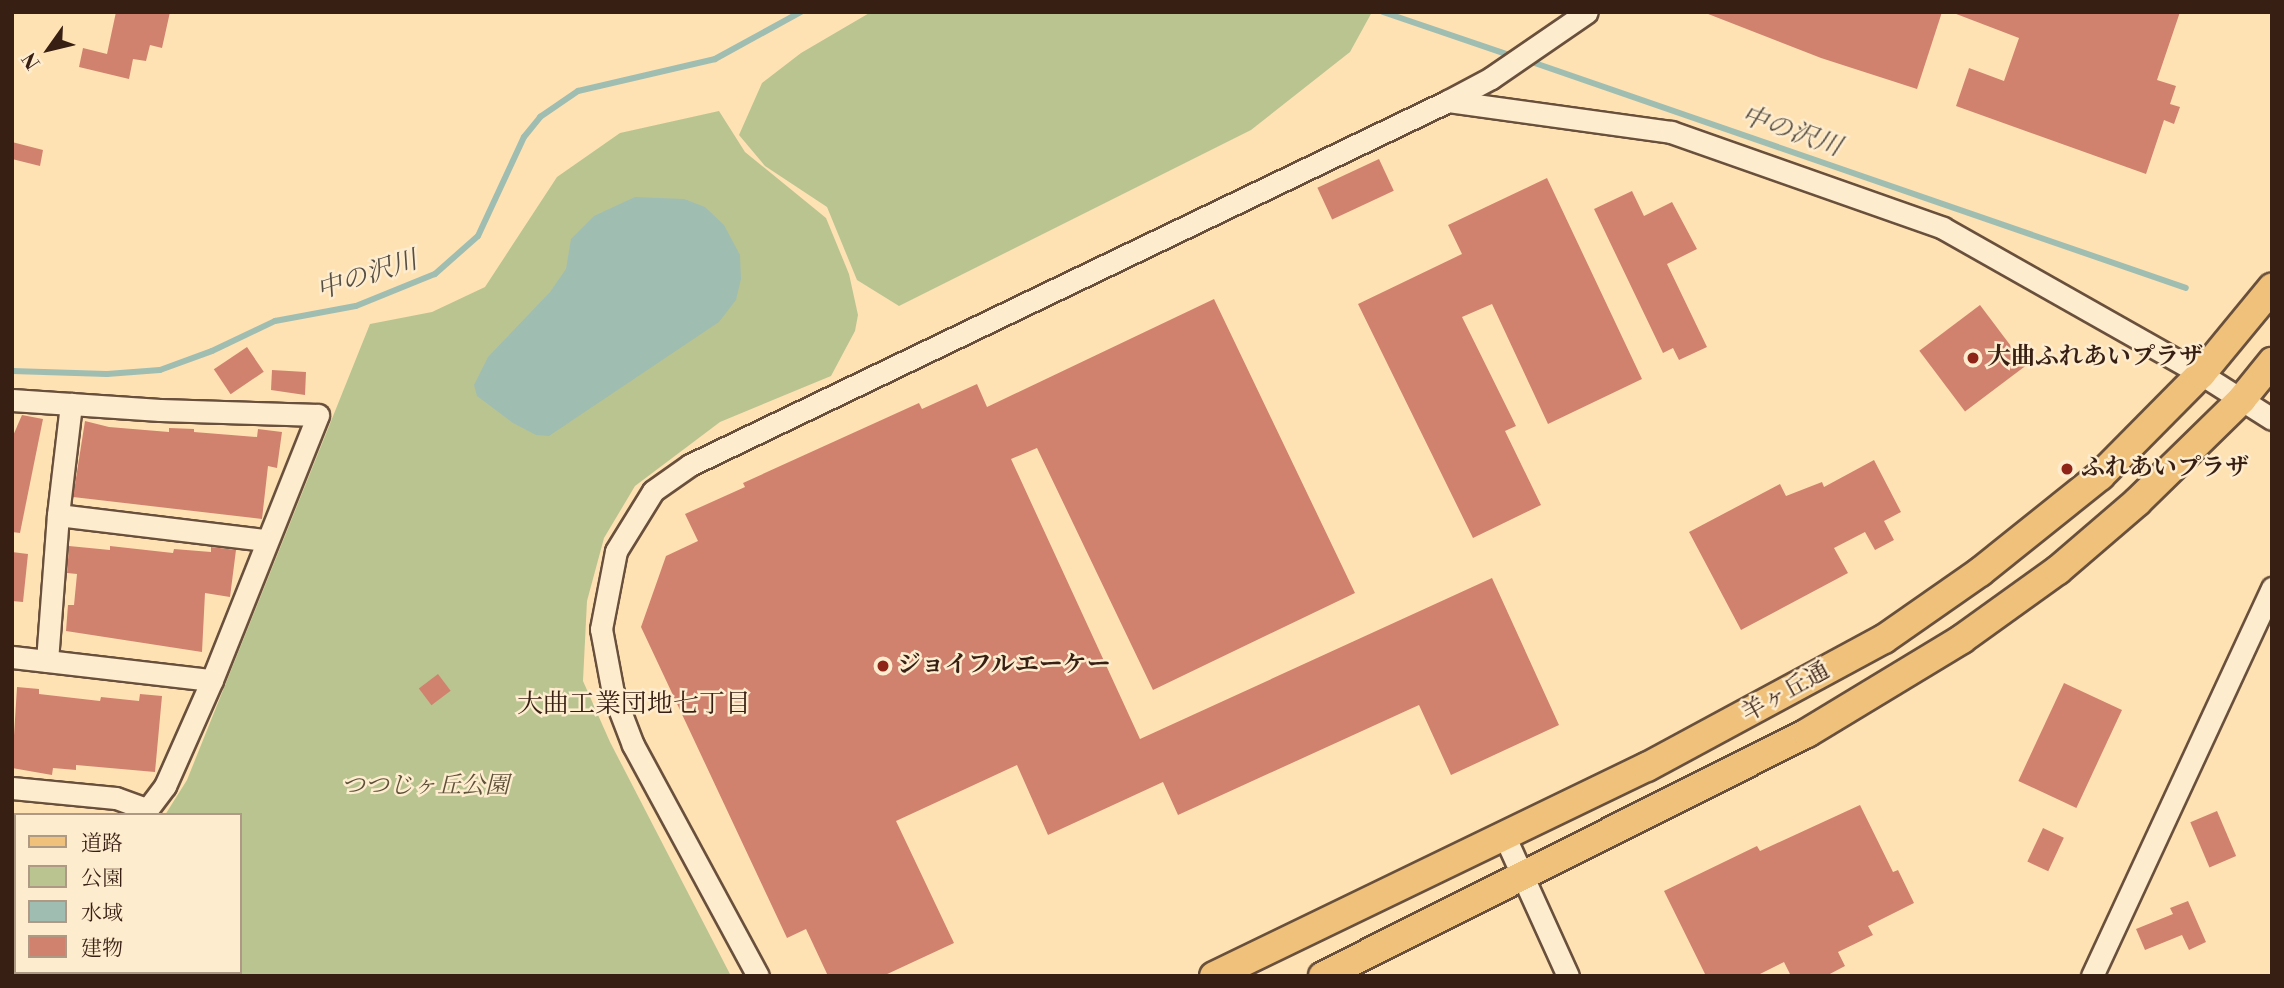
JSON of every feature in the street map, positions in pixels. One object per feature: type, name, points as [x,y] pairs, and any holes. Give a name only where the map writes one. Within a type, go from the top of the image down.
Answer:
[{"type":"main road","name":"羊ヶ丘通","points":[[1214,976],[1716,731],[1884,639],[1980,572],[2100,476],[2201,374],[2272,288]]},
{"type":"main road","name":"羊ヶ丘通","points":[[1323,976],[1523,878],[1807,733],[1962,639],[2058,570],[2137,502],[2242,399],[2272,362]]},
{"type":"street","points":[[758,976],[633,745],[613,693],[601,629],[616,551],[653,491],[702,460],[1448,102],[1491,78],[1587,12]]},
{"type":"street","points":[[1448,102],[1671,132],[1943,228],[2201,374],[2272,419]]},
{"type":"street","points":[[12,400],[318,415],[212,680],[164,786],[145,812],[116,798],[12,788]]},
{"type":"street","points":[[47,661],[58,515],[71,404]]},
{"type":"street","points":[[58,515],[266,540]]},
{"type":"street","points":[[2092,976],[2272,588]]},
{"type":"street","points":[[12,657],[212,680]]},
{"type":"street","points":[[1504,835],[1568,976]]},
{"type":"green space","points":[[871,12],[1372,12],[1350,52],[1251,130],[899,306],[857,280],[827,207],[765,166],[739,135],[762,83],[801,53]]},
{"type":"green space","name":"つつじヶ丘公園","points":[[719,111],[745,152],[826,218],[849,274],[858,315],[855,331],[831,376],[720,422],[635,486],[604,538],[587,601],[583,681],[610,742],[731,976],[82,976],[242,974],[242,813],[166,813],[187,780],[370,324],[432,312],[485,287],[557,177],[620,133]]},
{"type":"water","points":[[635,197],[684,199],[705,207],[724,225],[740,255],[741,279],[736,300],[719,322],[549,436],[536,435],[513,423],[477,396],[474,385],[488,357],[550,292],[566,269],[571,239],[594,216]]},
{"type":"building","points":[[116,12],[170,12],[162,48],[150,45],[146,61],[133,59],[129,79],[79,67],[83,48],[107,54]]},
{"type":"building","points":[[1703,12],[1942,12],[1917,89],[1821,58]]},
{"type":"building","points":[[1951,12],[2180,12],[2157,80],[2176,86],[2170,104],[2180,107],[2174,124],[2164,120],[2146,174],[1956,106],[1969,68],[2004,81],[2019,38]]},
{"type":"building","points":[[12,142],[43,150],[40,166],[12,159]]},
{"type":"building","points":[[1379,159],[1394,191],[1332,219],[1317,188]]},
{"type":"building","points":[[1547,178],[1642,379],[1548,424],[1492,304],[1462,317],[1516,426],[1505,431],[1541,505],[1473,538],[1358,304],[1462,254],[1448,225]]},
{"type":"building","points":[[1632,191],[1644,216],[1672,202],[1697,249],[1667,264],[1707,347],[1679,360],[1673,348],[1663,353],[1594,209]]},
{"type":"building","name":"ジョイフルエーケー","points":[[1214,299],[1355,593],[1153,690],[1037,448],[1011,459],[1140,739],[1492,578],[1559,725],[1451,775],[1419,705],[1178,815],[1163,782],[1048,835],[1017,765],[896,821],[954,943],[883,976],[828,976],[806,929],[787,938],[641,627],[666,556],[698,541],[685,514],[745,487],[743,483],[919,403],[922,409],[977,384],[987,407]]},
{"type":"building","name":"大曲ふれあいプラザ","points":[[1980,305],[2026,366],[1965,411],[1919,351]]},
{"type":"building","points":[[247,347],[264,372],[231,394],[214,369]]},
{"type":"building","points":[[272,370],[306,372],[305,395],[271,390]]},
{"type":"building","points":[[22,415],[43,419],[20,533],[12,532],[12,438]]},
{"type":"building","points":[[85,421],[109,427],[169,432],[169,428],[194,429],[194,432],[257,437],[258,429],[282,432],[277,468],[268,466],[262,519],[73,497]]},
{"type":"building","points":[[1874,460],[1901,512],[1884,521],[1894,540],[1875,550],[1865,532],[1834,548],[1848,573],[1741,630],[1689,532],[1780,484],[1786,496],[1822,482],[1824,487]]},
{"type":"building","points":[[69,546],[110,550],[110,546],[173,553],[174,549],[211,552],[211,547],[236,550],[230,597],[205,593],[202,652],[66,631],[68,605],[74,605],[77,574],[67,573]]},
{"type":"building","points":[[12,552],[28,554],[23,602],[12,601]]},
{"type":"building","points":[[438,674],[451,691],[431,705],[419,688]]},
{"type":"building","points":[[2064,683],[2122,710],[2076,808],[2018,781]]},
{"type":"building","points":[[17,687],[39,689],[39,694],[100,701],[101,697],[139,701],[140,694],[162,696],[155,772],[76,765],[76,770],[53,768],[52,775],[12,768]]},
{"type":"building","points":[[1860,805],[1893,872],[1898,870],[1914,903],[1868,926],[1873,935],[1838,952],[1845,966],[1826,976],[1791,976],[1784,962],[1756,976],[1706,976],[1664,891],[1757,846],[1760,851]]},
{"type":"building","points":[[2217,811],[2236,856],[2209,867],[2190,822]]},
{"type":"building","points":[[2043,828],[2064,838],[2048,871],[2027,862]]},
{"type":"building","points":[[2188,901],[2206,942],[2189,950],[2182,935],[2145,950],[2136,929],[2173,914],[2170,908]]},
{"type":"waterway","name":"中の沢川","points":[[12,371],[107,374],[160,370],[212,351],[275,321],[356,306],[435,274],[478,236],[524,137],[540,117],[578,91],[715,59],[801,12]]},
{"type":"waterway","name":"中の沢川","points":[[1383,12],[1512,56]]},
{"type":"waterway","name":"中の沢川","points":[[1526,60],[2186,288]]},
{"type":"place","name":"大曲ふれあいプラザ","points":[[1973,358]]},
{"type":"place","name":"ふれあいプラザ","points":[[2067,469]]},
{"type":"place","name":"ジョイフルエーケー","points":[[883,666]]},
{"type":"district","name":"大曲工業団地七丁目","points":[[634,705]]}]
